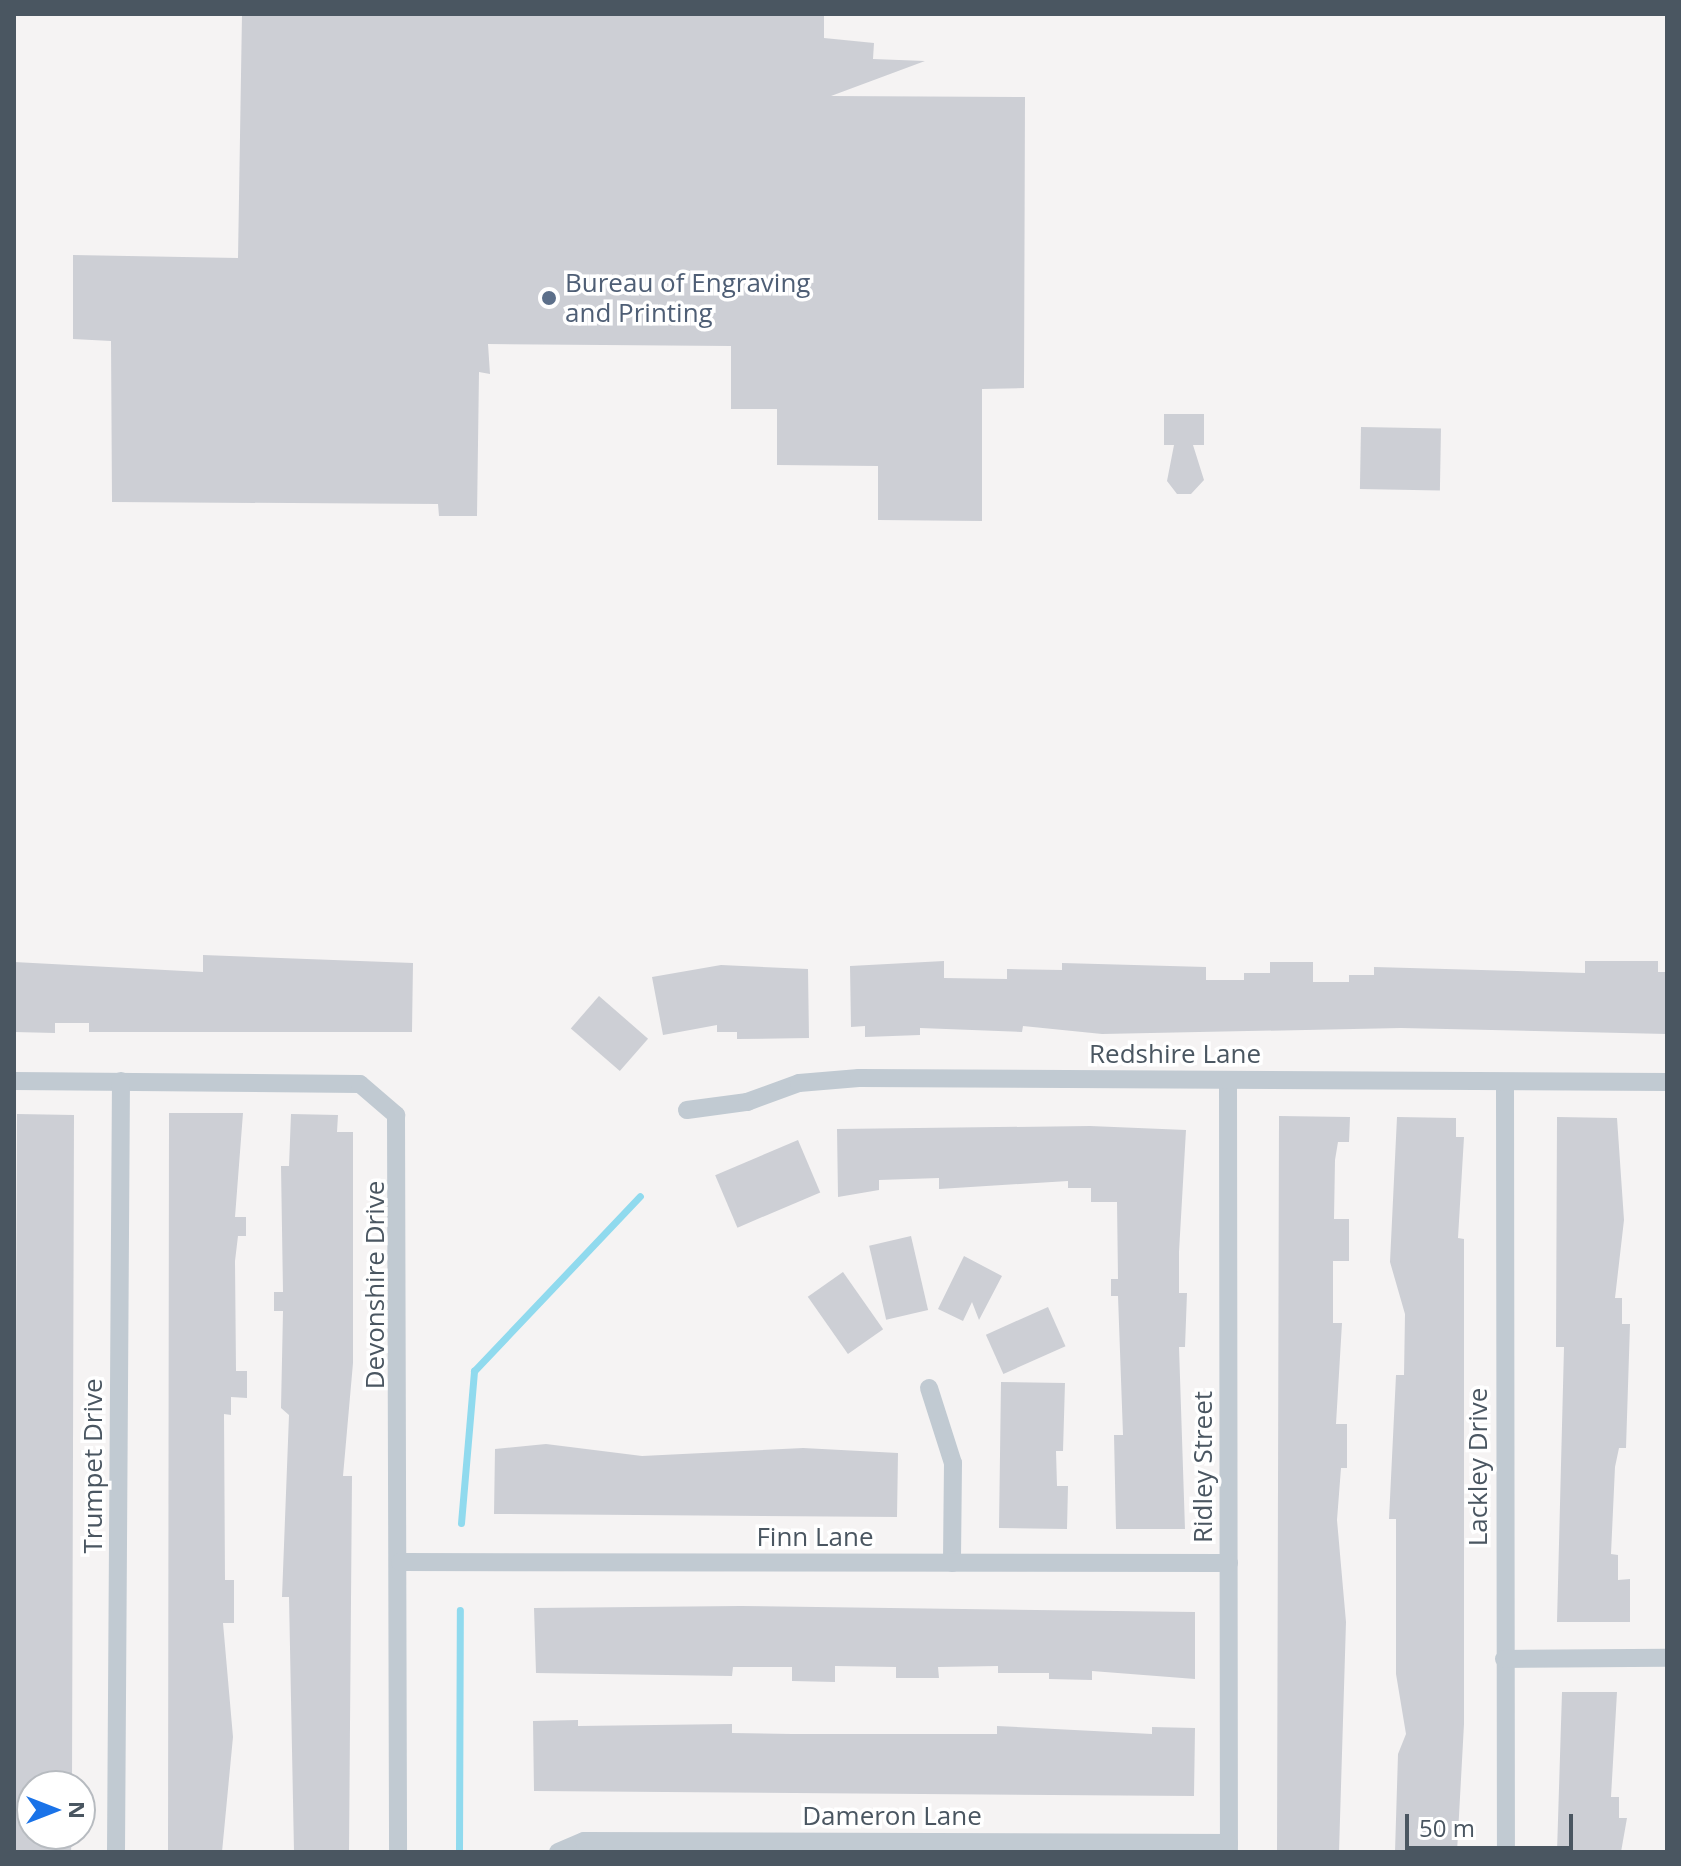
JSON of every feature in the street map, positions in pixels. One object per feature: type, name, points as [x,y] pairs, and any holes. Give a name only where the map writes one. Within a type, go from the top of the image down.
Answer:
[{"type":"street","name":"Redshire Lane","points":[[687,1110],[747,1102],[799,1083],[859,1078],[1667,1082]]},
{"type":"street","name":"Devonshire Drive","points":[[14,1081],[360,1084],[388,1101],[401,1137],[398,1852]]},
{"type":"street","name":"Trumpet Drive","points":[[116,1852],[121,1081]]},
{"type":"street","name":"Ridley Street","points":[[1228,1081],[1229,1847]]},
{"type":"street","name":"Lackley Drive","points":[[1505,1082],[1506,1852]]},
{"type":"street","points":[[929,1388],[953,1463],[952,1563]]},
{"type":"street","name":"Finn Lane","points":[[400,1562],[1229,1563]]},
{"type":"street","points":[[1504,1659],[1667,1658]]},
{"type":"street","name":"Dameron Lane","points":[[558,1852],[584,1841],[1229,1847]]},
{"type":"building","name":"Bureau of Engraving and Printing","points":[[242,14],[824,14],[824,38],[874,43],[873,59],[925,61],[831,96],[1025,97],[1024,388],[982,389],[982,521],[878,520],[878,466],[777,465],[777,409],[731,409],[731,346],[488,344],[490,374],[479,372],[477,516],[439,516],[438,504],[112,502],[111,341],[73,339],[73,255],[238,258]]},
{"type":"building","points":[[1164,414],[1204,414],[1204,445],[1193,445],[1204,480],[1191,494],[1177,494],[1167,481],[1174,445],[1164,445]]},
{"type":"building","points":[[1361,427],[1441,428],[1440,490],[1360,489]]},
{"type":"building","points":[[203,955],[413,963],[412,1032],[89,1032],[89,1023],[55,1023],[55,1033],[14,1032],[14,962],[203,972]]},
{"type":"building","points":[[944,961],[944,978],[1007,979],[1007,969],[1062,970],[1062,963],[1206,967],[1206,980],[1244,980],[1244,973],[1270,973],[1270,962],[1313,962],[1313,982],[1349,982],[1349,975],[1374,975],[1374,967],[1585,973],[1585,961],[1658,961],[1658,972],[1667,972],[1667,1034],[1401,1028],[1102,1034],[1023,1026],[1022,1032],[920,1028],[920,1035],[865,1037],[865,1026],[851,1027],[850,966]]},
{"type":"building","points":[[721,965],[808,969],[809,1038],[737,1039],[737,1032],[717,1032],[717,1025],[663,1035],[652,977]]},
{"type":"building","points":[[599,996],[648,1039],[620,1071],[571,1028]]},
{"type":"building","points":[[169,1113],[243,1113],[235,1217],[246,1217],[246,1236],[238,1236],[235,1261],[236,1371],[247,1371],[247,1398],[231,1397],[231,1415],[224,1414],[225,1580],[234,1580],[234,1623],[223,1623],[233,1737],[222,1852],[168,1852]]},
{"type":"building","points":[[17,1114],[74,1115],[72,1770],[16,1770],[16,1850],[71,1852],[14,1852]]},
{"type":"building","points":[[291,1114],[338,1115],[337,1132],[353,1132],[353,1363],[343,1476],[352,1476],[349,1852],[294,1852],[289,1597],[282,1597],[289,1415],[281,1408],[283,1311],[274,1311],[274,1292],[283,1292],[281,1166],[289,1166]]},
{"type":"building","points":[[1279,1116],[1350,1117],[1349,1142],[1338,1142],[1335,1160],[1334,1219],[1349,1219],[1349,1261],[1333,1261],[1333,1323],[1342,1323],[1336,1424],[1347,1424],[1347,1468],[1341,1468],[1337,1520],[1346,1622],[1339,1852],[1277,1852]]},
{"type":"building","points":[[1397,1117],[1456,1118],[1456,1137],[1464,1137],[1458,1238],[1464,1239],[1464,1724],[1457,1852],[1395,1852],[1398,1754],[1406,1734],[1396,1674],[1396,1519],[1389,1519],[1396,1375],[1404,1375],[1405,1314],[1390,1262]]},
{"type":"building","points":[[1557,1117],[1617,1118],[1624,1220],[1615,1298],[1622,1298],[1622,1324],[1630,1324],[1626,1448],[1619,1448],[1615,1467],[1611,1554],[1618,1555],[1618,1580],[1630,1579],[1630,1622],[1557,1622],[1564,1347],[1556,1347]]},
{"type":"building","points":[[1090,1126],[1186,1130],[1179,1252],[1179,1293],[1187,1293],[1185,1347],[1179,1347],[1185,1529],[1116,1529],[1114,1435],[1123,1435],[1118,1296],[1111,1296],[1111,1279],[1118,1279],[1117,1202],[1091,1202],[1091,1188],[1068,1188],[1068,1181],[939,1189],[939,1178],[879,1180],[879,1190],[838,1197],[837,1129]]},
{"type":"building","points":[[798,1140],[820,1192],[737,1228],[715,1175]]},
{"type":"building","points":[[911,1236],[928,1310],[886,1320],[869,1246]]},
{"type":"building","points":[[964,1256],[1002,1276],[979,1320],[972,1302],[963,1321],[938,1309]]},
{"type":"building","points":[[843,1272],[883,1329],[848,1354],[808,1297]]},
{"type":"building","points":[[1048,1307],[1065,1346],[1003,1374],[986,1335]]},
{"type":"building","points":[[1001,1382],[1065,1383],[1063,1451],[1056,1451],[1057,1486],[1068,1486],[1067,1529],[999,1528]]},
{"type":"building","points":[[546,1444],[642,1456],[803,1448],[898,1453],[897,1517],[494,1514],[495,1449]]},
{"type":"building","points":[[741,1606],[1195,1612],[1195,1679],[1092,1671],[1092,1680],[1049,1679],[1049,1673],[998,1673],[998,1666],[938,1667],[939,1678],[896,1678],[896,1667],[835,1666],[835,1682],[792,1681],[792,1667],[733,1667],[732,1676],[536,1673],[534,1608]]},
{"type":"building","points":[[1562,1692],[1617,1692],[1611,1797],[1619,1797],[1619,1818],[1627,1818],[1621,1852],[1557,1852]]},
{"type":"building","points":[[578,1720],[578,1726],[732,1724],[732,1733],[792,1734],[997,1734],[997,1726],[1152,1734],[1152,1727],[1195,1728],[1194,1796],[534,1791],[533,1721]]},
{"type":"waterway","points":[[461,1523],[474,1371],[640,1196]]},
{"type":"waterway","points":[[459,1852],[460,1610]]},
{"type":"place","name":"Bureau of Engraving and Printing","points":[[549,298]]}]
